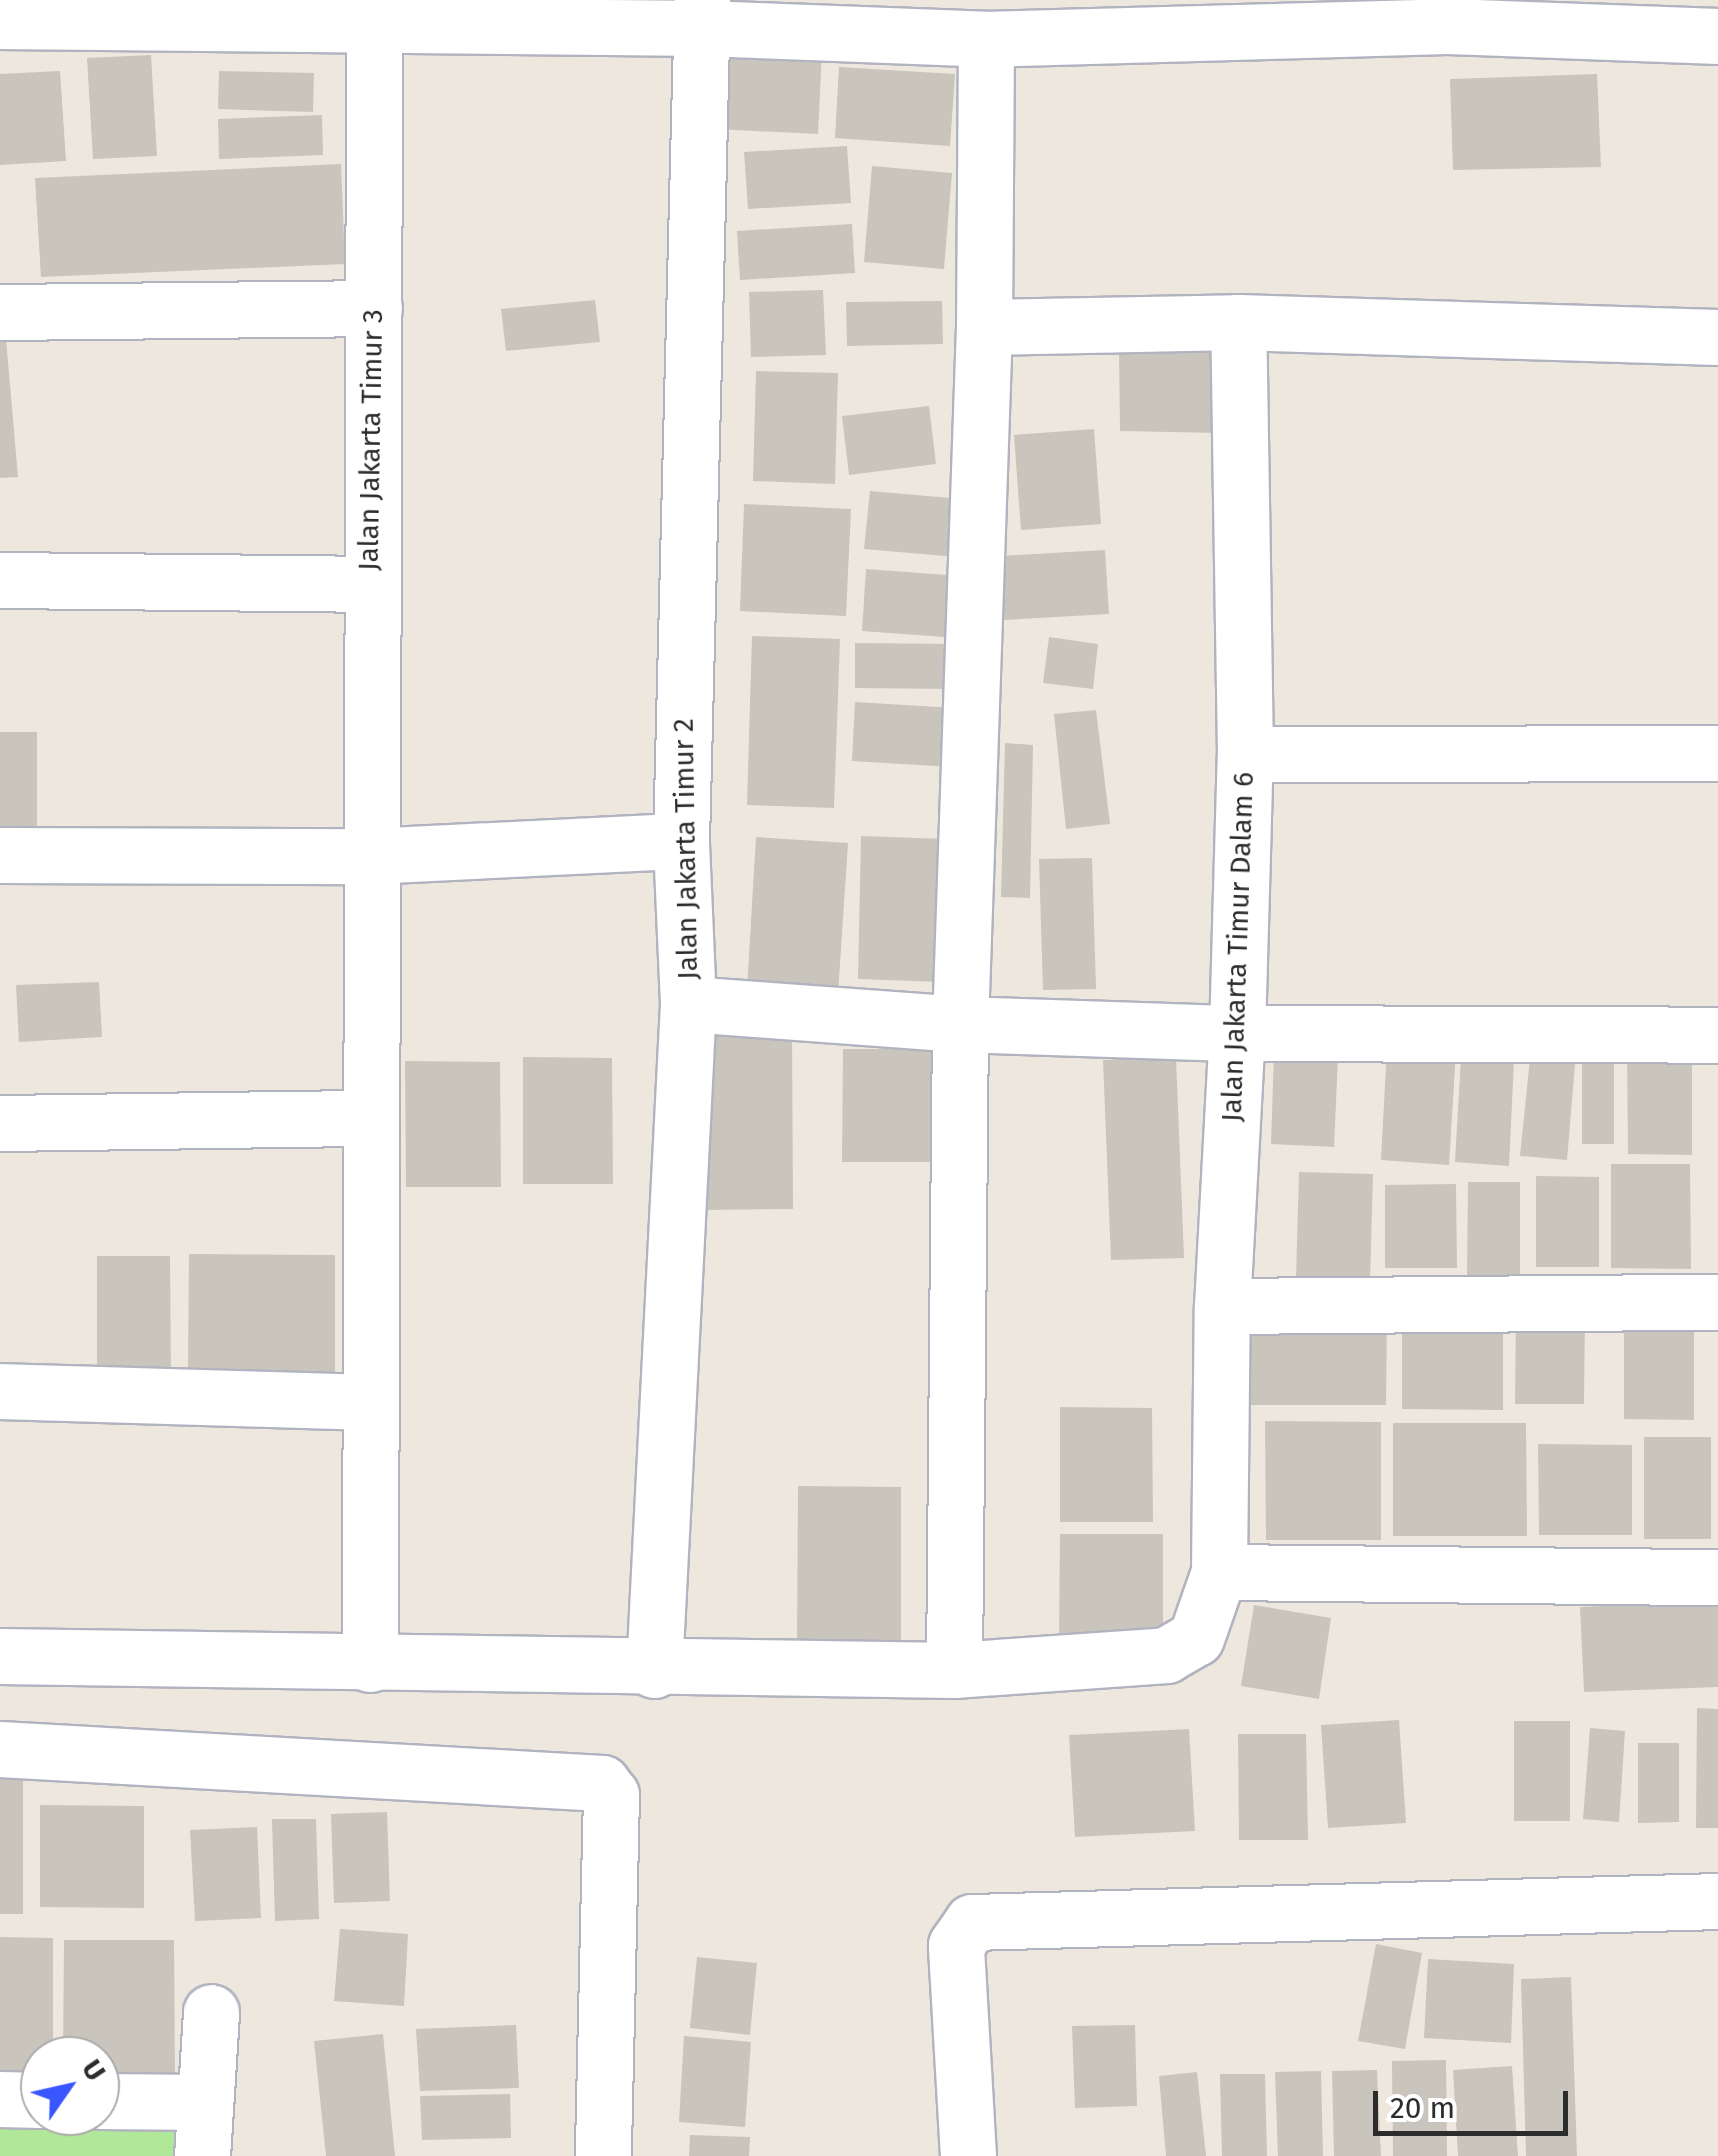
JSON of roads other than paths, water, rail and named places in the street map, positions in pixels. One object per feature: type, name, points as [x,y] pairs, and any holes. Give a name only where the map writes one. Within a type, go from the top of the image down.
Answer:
[{"type":"street","points":[[0,22],[374,25],[703,14],[986,39],[1124,18],[1447,13],[1718,36]]},
{"type":"street","name":"Jalan Jakarta Timur 2","points":[[654,1670],[688,1004],[681,842],[703,14]]},
{"type":"street","name":"Jalan Jakarta Timur 3","points":[[370,1664],[368,584],[374,308],[374,25]]},
{"type":"street","points":[[954,1670],[960,1024],[984,327],[986,39]]},
{"type":"street","points":[[0,312],[374,308]]},
{"type":"street","points":[[984,327],[1238,322],[1718,337]]},
{"type":"street","name":"Jalan Jakarta Timur Dalam 6","points":[[0,1656],[654,1670],[954,1670],[1179,1651],[1200,1629],[1219,1572],[1222,1306],[1245,754],[1238,322]]},
{"type":"street","points":[[0,580],[368,584]]},
{"type":"street","points":[[1245,754],[1718,753]]},
{"type":"street","points":[[0,855],[369,856],[681,842]]},
{"type":"street","points":[[688,1004],[960,1024],[1236,1033],[1718,1034]]},
{"type":"street","points":[[0,1124],[370,1118]]},
{"type":"street","points":[[1222,1306],[1718,1302]]},
{"type":"street","points":[[0,1391],[369,1402]]},
{"type":"street","points":[[1219,1572],[1718,1577]]},
{"type":"street","points":[[0,1750],[602,1783],[611,1795],[603,2156]]},
{"type":"street","points":[[968,2156],[956,1945],[972,1922],[1718,1901]]},
{"type":"street","points":[[202,2156],[210,2012]]},
{"type":"street","points":[[120,2101],[206,2102]]}]
